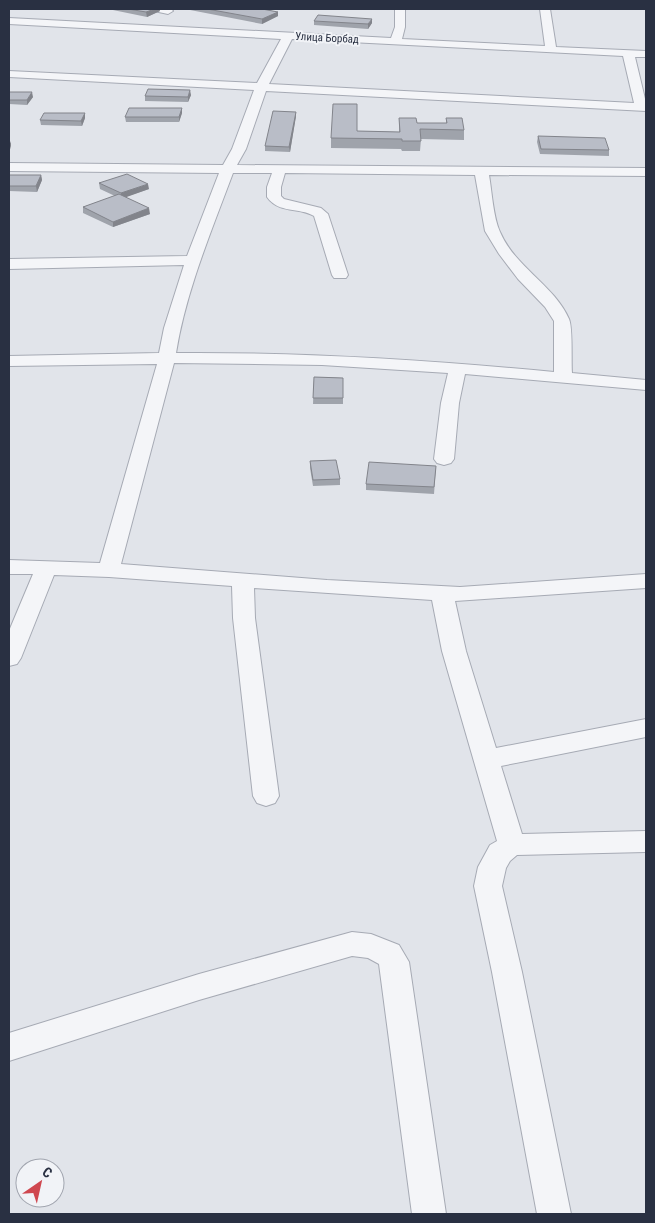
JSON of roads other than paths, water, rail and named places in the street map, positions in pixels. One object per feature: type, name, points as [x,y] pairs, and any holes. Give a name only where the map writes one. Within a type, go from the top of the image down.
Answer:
[{"type":"street","points":[[395,42],[400,27],[400,9]]},
{"type":"street","points":[[545,9],[551,49]]},
{"type":"street","points":[[32,22],[45,13]]},
{"type":"street","name":"Улица Борбад","points":[[9,21],[646,54]]},
{"type":"street","points":[[109,570],[167,358],[172,328],[194,260],[228,168],[239,149],[261,86],[288,36]]},
{"type":"street","points":[[9,74],[644,107],[641,80],[628,53]]},
{"type":"street","points":[[9,167],[646,172]]},
{"type":"street","points":[[280,168],[274,186],[274,197],[282,204],[310,209],[321,214],[340,275]]},
{"type":"street","points":[[481,170],[492,231],[509,258],[552,304],[562,321],[563,378]]},
{"type":"street","points":[[9,264],[194,260]]},
{"type":"street","points":[[9,361],[167,358],[321,360],[458,368],[646,385]]},
{"type":"street","points":[[444,459],[450,403],[458,368]]},
{"type":"street","points":[[9,567],[109,570],[442,593],[538,590],[646,581]]},
{"type":"street","points":[[9,658],[46,568]]},
{"type":"street","points":[[243,580],[248,658],[266,796]]},
{"type":"street","points":[[442,593],[454,651],[512,845]]},
{"type":"street","points":[[487,759],[572,744],[646,728]]},
{"type":"street","points":[[554,1214],[507,972],[488,886],[492,867],[500,854],[512,845],[646,843]]},
{"type":"street","points":[[9,1047],[199,987],[323,951],[352,944],[371,946],[383,950],[389,954],[394,962],[429,1214]]}]
